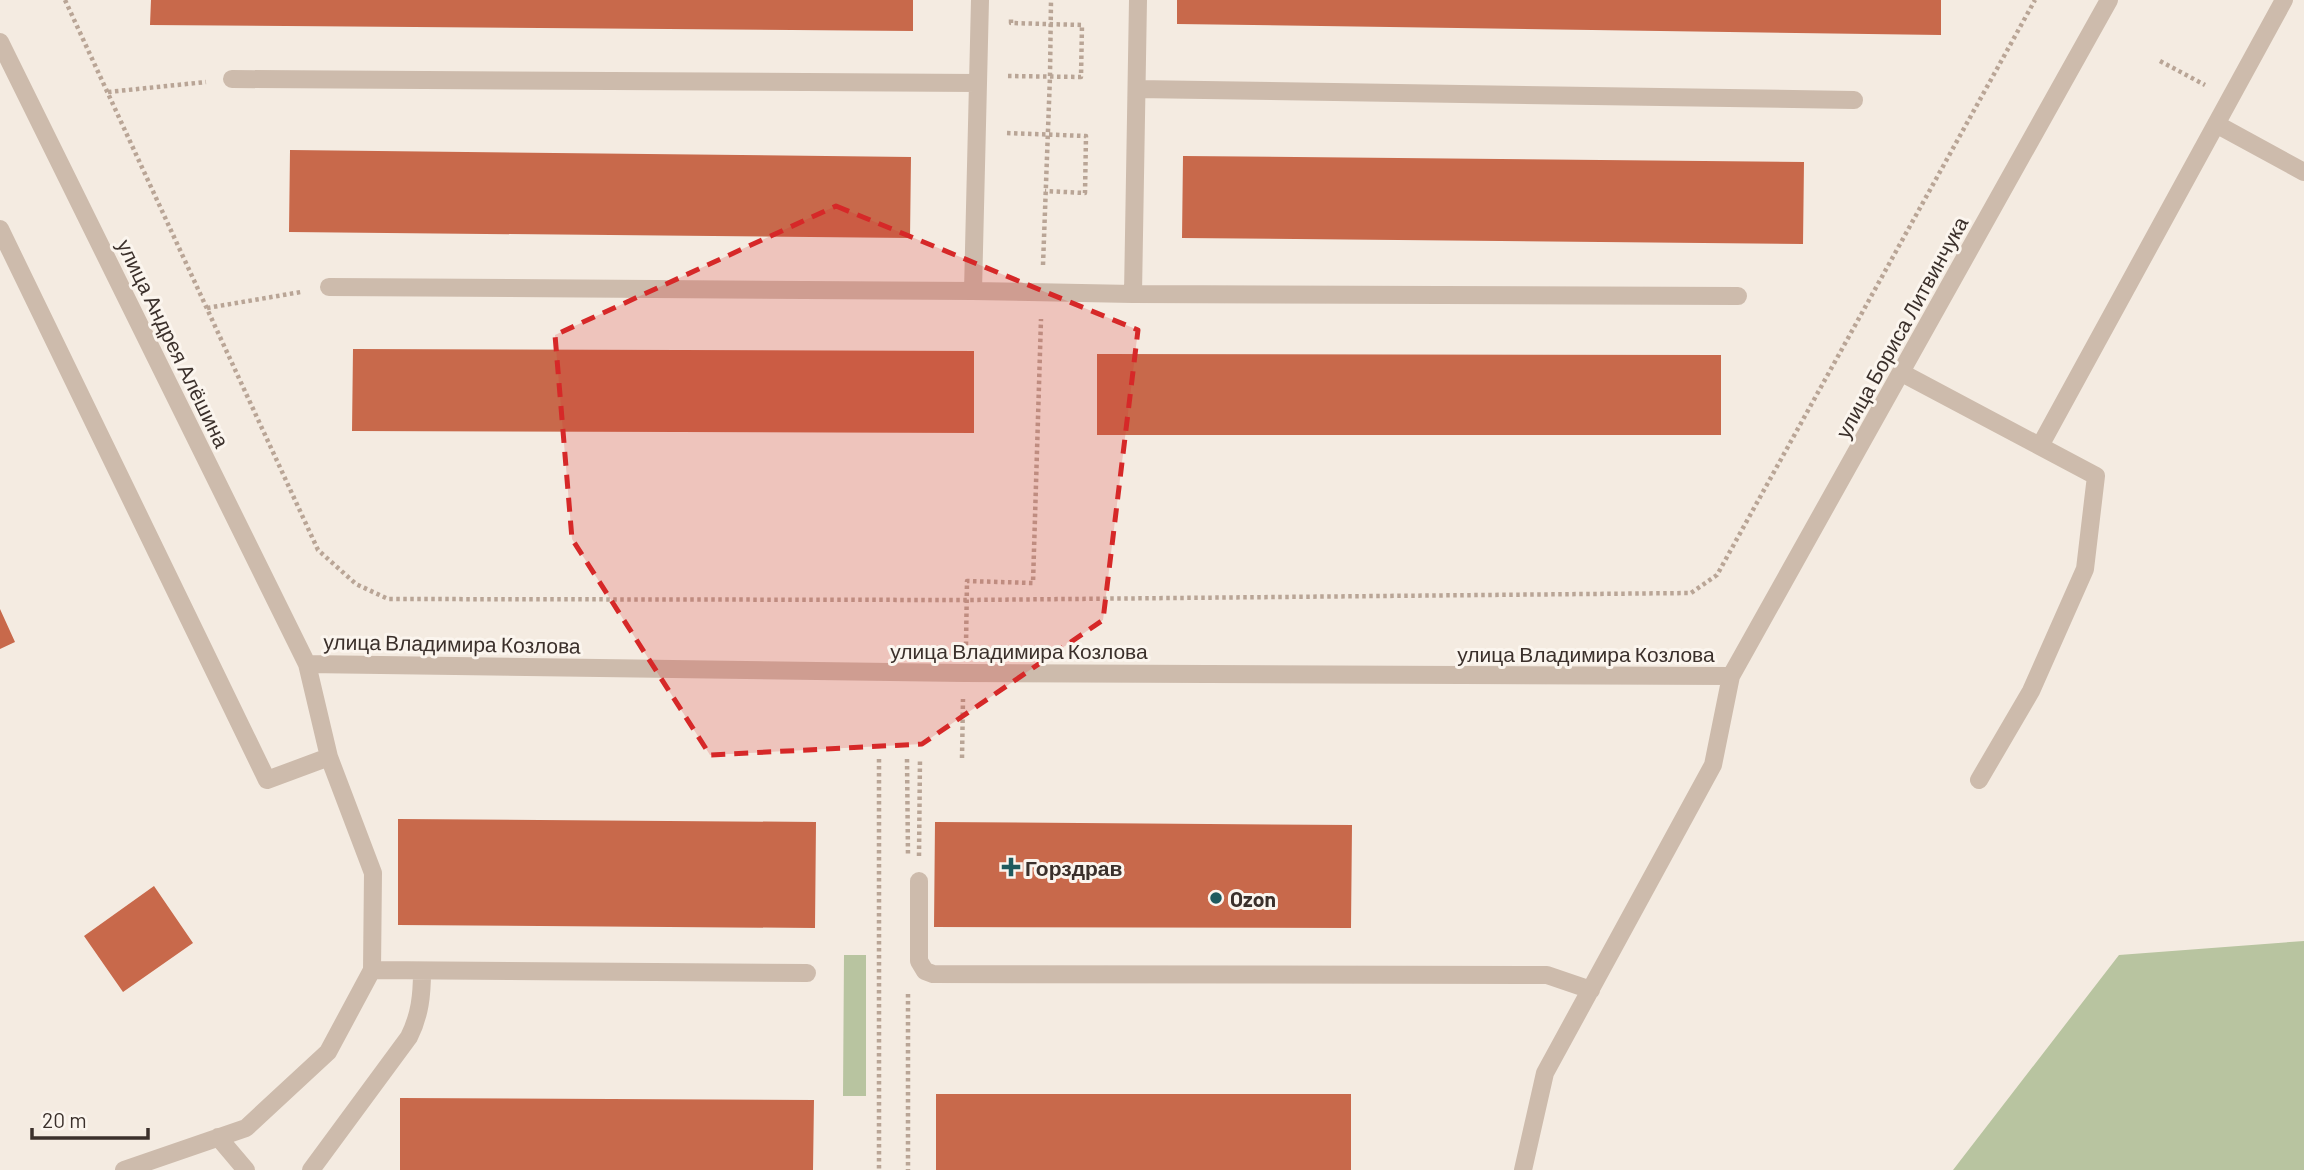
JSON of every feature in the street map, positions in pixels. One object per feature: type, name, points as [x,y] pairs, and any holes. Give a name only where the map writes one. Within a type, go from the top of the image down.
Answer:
[{"type":"street","points":[[973,291],[980,0]]},
{"type":"street","points":[[1132,294],[1138,0]]},
{"type":"street","name":"улица Бориса Литвинчука","points":[[1523,1170],[1545,1073],[1713,765],[1731,676],[2109,0]]},
{"type":"street","points":[[2040,446],[2284,0]]},
{"type":"street","name":"улица Андрея Алёшина","points":[[0,42],[307,664],[329,757],[373,873],[372,970]]},
{"type":"street","points":[[232,79],[978,83]]},
{"type":"street","points":[[1137,89],[1854,100]]},
{"type":"street","points":[[2216,124],[2304,173]]},
{"type":"street","points":[[0,229],[267,780],[329,757]]},
{"type":"street","points":[[329,287],[1738,296]]},
{"type":"street","points":[[1902,373],[2096,476],[2085,569],[2031,691],[1979,780]]},
{"type":"street","name":"улица Владимира Козлова","points":[[307,664],[964,673],[1731,676]]},
{"type":"street","points":[[919,881],[919,961],[925,971],[933,974],[1546,975],[1591,990]]},
{"type":"street","points":[[127,1170],[246,1128],[328,1052],[372,970],[807,973]]},
{"type":"street","points":[[311,1170],[409,1037],[421,1002],[422,971]]},
{"type":"street","points":[[218,1137],[246,1170]]},
{"type":"path","points":[[65,0],[318,550],[356,584],[388,599],[967,600],[1691,593],[1717,575],[2035,0]]},
{"type":"path","points":[[962,758],[967,581],[1033,583],[1051,0]]},
{"type":"path","points":[[1007,87],[1008,75],[1081,77],[1082,24],[1011,23],[1012,12]]},
{"type":"path","points":[[2161,61],[2230,99]]},
{"type":"path","points":[[108,92],[232,79]]},
{"type":"path","points":[[1007,123],[1006,135],[1086,136],[1085,192],[1045,191]]},
{"type":"path","points":[[207,308],[329,287]]},
{"type":"path","points":[[919,881],[920,758]]},
{"type":"path","points":[[879,759],[879,1170]]},
{"type":"highlighted area","points":[[836,206],[1138,330],[1103,620],[922,744],[710,755],[572,539],[555,335]]},
{"type":"green space","points":[[2304,941],[2304,1170],[1953,1170],[2119,955]]},
{"type":"green space","points":[[844,955],[866,955],[866,1096],[843,1096]]},
{"type":"building","points":[[151,0],[913,0],[913,31],[150,25]]},
{"type":"building","points":[[1177,0],[1941,0],[1941,35],[1177,24]]},
{"type":"building","points":[[290,150],[911,157],[910,238],[289,232]]},
{"type":"building","points":[[1183,156],[1804,162],[1803,244],[1182,238]]},
{"type":"building","points":[[353,349],[974,351],[974,433],[352,431]]},
{"type":"building","points":[[1097,354],[1721,355],[1721,435],[1097,435]]},
{"type":"building","points":[[0,609],[15,642],[0,649]]},
{"type":"building","points":[[398,819],[816,822],[815,928],[398,925]]},
{"type":"building","points":[[935,822],[1352,825],[1351,928],[934,927]]},
{"type":"building","points":[[154,886],[193,943],[123,992],[84,936]]},
{"type":"building","points":[[936,1094],[1351,1094],[1351,1170],[936,1170]]},
{"type":"building","points":[[400,1098],[814,1100],[813,1170],[400,1170]]},
{"type":"place","name":"Горздрав","points":[[1011,867]]},
{"type":"place","name":"Ozon","points":[[1216,898]]}]
